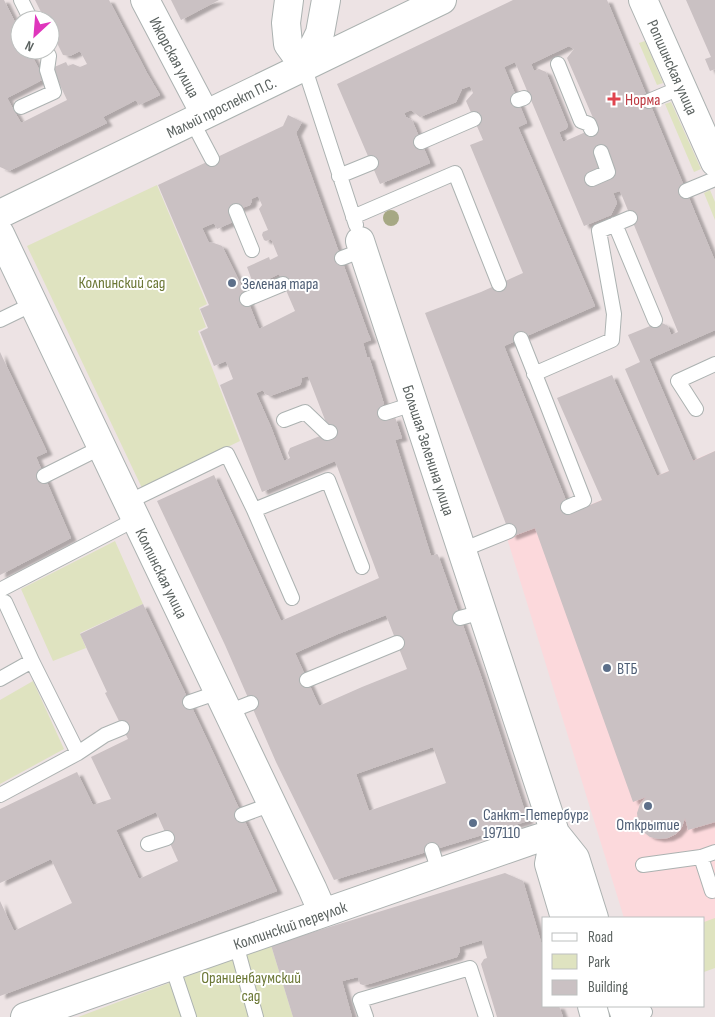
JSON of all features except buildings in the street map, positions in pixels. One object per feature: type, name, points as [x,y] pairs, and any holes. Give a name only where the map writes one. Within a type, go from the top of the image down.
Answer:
[{"type":"street","name":"Ижорская улица","points":[[145,0],[198,118]]},
{"type":"street","points":[[289,0],[286,23],[288,44],[304,66],[320,32],[326,0]]},
{"type":"street","name":"Малый проспект П.С.","points":[[0,214],[304,66],[414,6],[442,0]]},
{"type":"street","name":"Ропшинская улица","points":[[643,0],[715,162]]},
{"type":"street","name":"Колпинская улица","points":[[0,234],[132,510],[233,702],[272,804],[323,913]]},
{"type":"street","name":"Большая Зеленина улица","points":[[355,242],[413,404],[462,550],[471,615],[555,833],[575,858],[594,917]]},
{"type":"street","name":"Большая Зеленина улица","points":[[555,833],[549,864],[566,917]]},
{"type":"street","name":"Колпинский переулок","points":[[25,1017],[323,913],[436,861],[555,833]]},
{"type":"lane","points":[[21,107],[54,92],[47,70],[49,60]]},
{"type":"lane","points":[[558,64],[581,120],[592,125]]},
{"type":"lane","name":"Большая Зеленина улица","points":[[304,66],[340,176],[355,242]]},
{"type":"lane","points":[[649,101],[682,88]]},
{"type":"lane","points":[[198,118],[212,159]]},
{"type":"lane","points":[[421,142],[474,119]]},
{"type":"lane","points":[[592,179],[608,172],[601,152]]},
{"type":"lane","points":[[340,176],[371,163]]},
{"type":"lane","points":[[355,242],[455,173],[499,284]]},
{"type":"lane","points":[[686,191],[715,179]]},
{"type":"lane","points":[[236,211],[252,250]]},
{"type":"lane","points":[[534,374],[612,340],[614,314],[599,231],[630,218]]},
{"type":"lane","points":[[615,224],[655,320]]},
{"type":"lane","points":[[247,299],[283,284]]},
{"type":"lane","points":[[0,320],[34,304]]},
{"type":"lane","points":[[521,339],[584,500],[568,507]]},
{"type":"lane","points":[[696,409],[678,382],[715,364]]},
{"type":"lane","points":[[385,413],[413,404]]},
{"type":"lane","points":[[284,420],[305,412],[327,433],[330,432]]},
{"type":"lane","points":[[44,476],[102,447]]},
{"type":"lane","points":[[78,753],[1,598],[132,510],[227,454],[254,510],[292,598]]},
{"type":"lane","points":[[254,510],[328,480],[362,567]]},
{"type":"lane","points":[[462,550],[509,531]]},
{"type":"lane","points":[[307,680],[397,643]]},
{"type":"lane","points":[[0,679],[32,661]]},
{"type":"lane","points":[[190,702],[233,702]]},
{"type":"lane","points":[[0,795],[78,753],[106,735],[122,728]]},
{"type":"lane","points":[[242,815],[272,804]]},
{"type":"lane","points":[[148,844],[168,838]]},
{"type":"lane","points":[[643,865],[701,857],[715,852]]},
{"type":"lane","points":[[701,857],[712,891],[715,890]]},
{"type":"lane","points":[[236,944],[256,1017]]},
{"type":"lane","points":[[172,966],[189,1017]]},
{"type":"lane","points":[[366,1017],[360,1000],[470,968],[486,1017]]},
{"type":"shaded area","points":[[715,451],[715,932],[705,935],[705,917],[624,917],[507,538],[571,513]]},
{"type":"green space","points":[[645,41],[663,83],[657,85],[639,43]]},
{"type":"green space","points":[[671,102],[701,169],[694,172],[665,104]]},
{"type":"green space","name":"Колпинский сад","points":[[157,185],[207,304],[199,308],[206,327],[198,331],[240,441],[142,488],[27,246]]},
{"type":"green space","points":[[710,190],[715,202],[715,220],[704,193]]},
{"type":"green space","points":[[115,541],[143,604],[80,633],[86,648],[53,661],[21,589]]},
{"type":"green space","points":[[33,681],[64,749],[0,784],[0,700]]},
{"type":"green space","points":[[715,918],[715,968],[705,972],[705,922]]},
{"type":"green space","name":"Ораниенбаумский сад","points":[[271,945],[293,1017],[78,1017]]},
{"type":"place","name":"Норма","points":[[614,99]]},
{"type":"place","name":"Зеленая тара","points":[[232,283]]},
{"type":"place","name":"ВТБ","points":[[607,668]]},
{"type":"place","name":"Открытие","points":[[648,806]]},
{"type":"place","name":"Санкт-Петербург 197110","points":[[473,823]]}]
